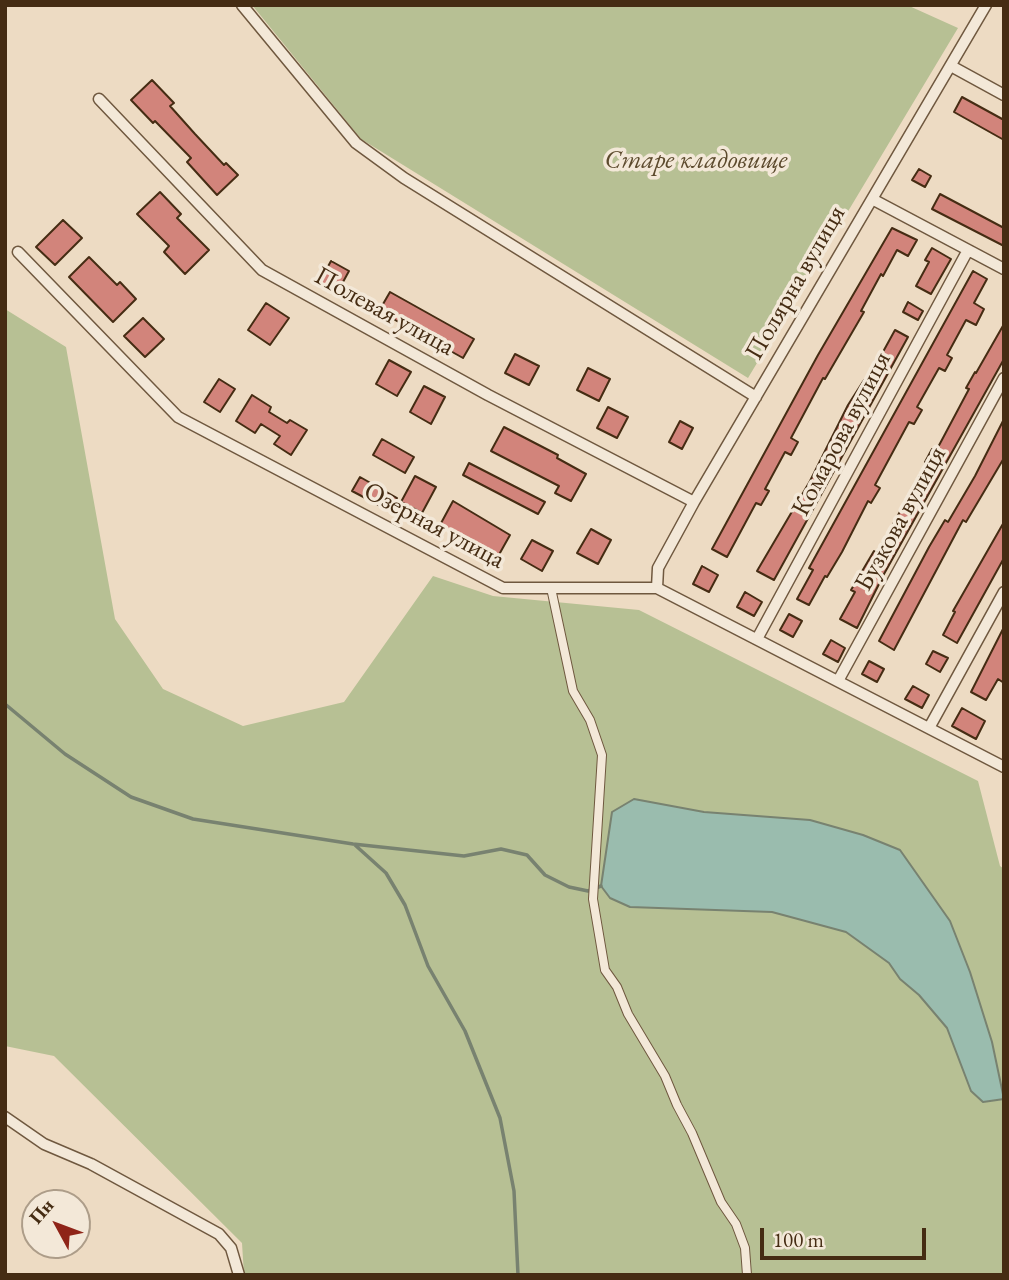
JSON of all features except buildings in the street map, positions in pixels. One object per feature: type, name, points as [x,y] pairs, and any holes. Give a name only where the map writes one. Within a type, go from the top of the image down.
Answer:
[{"type":"street","points":[[242,5],[356,143],[404,177],[756,397]]},
{"type":"street","name":"Полярна вулиця","points":[[657,588],[658,568],[694,502],[986,5]]},
{"type":"street","points":[[951,66],[1004,95]]},
{"type":"street","name":"Полевая улица","points":[[99,99],[262,270],[488,395],[694,502]]},
{"type":"street","points":[[872,199],[1004,269]]},
{"type":"street","name":"Комарова вулиця","points":[[757,639],[968,250]]},
{"type":"street","name":"Озерная улица","points":[[18,252],[178,417],[503,589],[657,588],[1004,767]]},
{"type":"street","name":"Бузкова вулиця","points":[[838,681],[1004,379]]},
{"type":"street","points":[[551,588],[573,691],[590,720],[602,755],[593,899],[604,970],[617,987],[628,1014],[665,1076],[721,1202],[736,1224],[745,1248],[747,1275]]},
{"type":"street","points":[[929,728],[1004,592]]},
{"type":"street","points":[[5,1117],[44,1144],[91,1164],[219,1234],[231,1248],[239,1275]]},
{"type":"green space","name":"Старе кладовище","points":[[252,5],[907,5],[958,28],[748,378],[361,139]]},
{"type":"green space","points":[[5,309],[66,347],[115,619],[163,689],[243,726],[344,702],[433,576],[493,596],[639,610],[978,781],[1000,866],[1004,869],[1004,1275],[244,1275],[242,1243],[54,1056],[5,1046]]},
{"type":"shaded area","points":[[634,799],[704,812],[810,820],[863,835],[900,850],[950,921],[970,972],[992,1042],[1004,1099],[983,1102],[971,1091],[947,1028],[919,995],[900,979],[889,963],[846,932],[772,912],[630,907],[610,898],[601,886],[612,812]]},
{"type":"waterway","points":[[5,704],[65,754],[131,797],[193,819],[353,844],[464,856],[501,849],[527,855],[545,875],[569,887],[588,891],[601,886]]},
{"type":"waterway","points":[[355,845],[386,873],[405,905],[428,966],[465,1031],[500,1118],[514,1191],[518,1275]]}]
